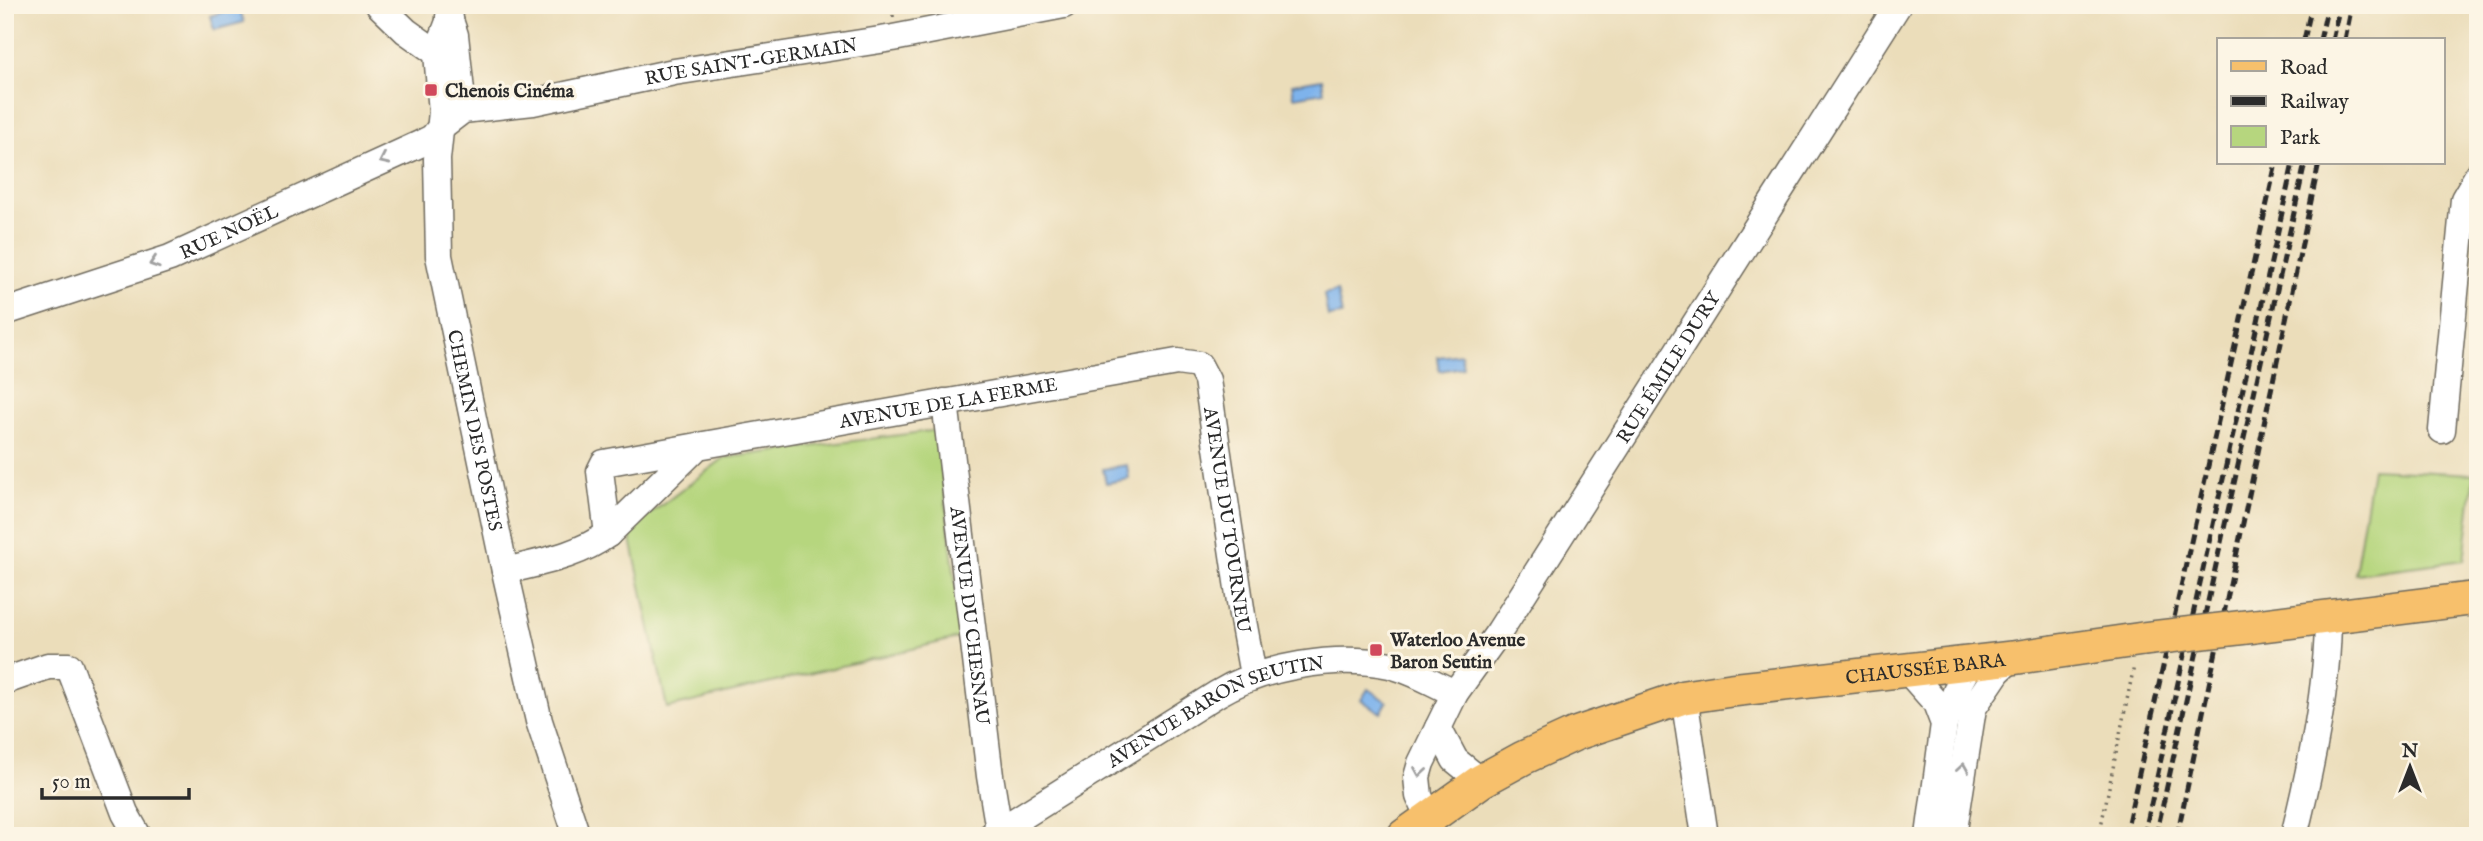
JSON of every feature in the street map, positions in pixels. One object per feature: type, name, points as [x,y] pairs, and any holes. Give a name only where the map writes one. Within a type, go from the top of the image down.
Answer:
[{"type":"main road","name":"CHAUSSÉE BARA","points":[[1417,827],[1481,781],[1523,758],[1575,734],[1684,697],[2478,598]]},
{"type":"street","points":[[379,5],[406,31],[448,61]]},
{"type":"street","name":"RUE SAINT-GERMAIN","points":[[452,118],[674,72],[893,38],[1064,5]]},
{"type":"street","name":"RUE ÉMILE DURY","points":[[1417,827],[1417,777],[1421,763],[1455,693],[1499,632],[1898,5]]},
{"type":"street","name":"CHEMIN DES POSTES","points":[[448,12],[452,118],[436,159],[439,256],[539,721],[577,836]]},
{"type":"street","name":"RUE NOËL","points":[[5,312],[170,258],[422,143],[432,138],[452,118]]},
{"type":"street","points":[[2442,430],[2464,199],[2478,175]]},
{"type":"street","name":"AVENUE DE LA FERME","points":[[608,534],[600,471],[604,463],[1177,362],[1199,365]]},
{"type":"street","name":"AVENUE DU TOURNEU","points":[[1199,365],[1207,380],[1253,675]]},
{"type":"street","name":"AVENUE DU CHESNAU","points":[[945,401],[995,833]]},
{"type":"street","points":[[505,571],[596,543],[698,446]]},
{"type":"street","points":[[2294,836],[2305,791],[2327,659],[2328,617]]},
{"type":"street","points":[[1953,836],[1973,708],[1998,671],[2012,658]]},
{"type":"street","name":"AVENUE BARON SEUTIN","points":[[995,833],[1217,694],[1253,675],[1342,661],[1391,666],[1455,693]]},
{"type":"street","points":[[1929,836],[1944,724],[1960,681],[1970,663]]},
{"type":"street","points":[[5,681],[48,666],[69,666],[125,813],[138,836]]},
{"type":"street","points":[[1906,669],[1936,703],[1944,724]]},
{"type":"street","points":[[1684,697],[1705,836]]},
{"type":"street","points":[[1437,728],[1455,760],[1481,781]]},
{"type":"path","points":[[2099,836],[2141,640]]},
{"type":"green space","points":[[937,430],[962,637],[667,708],[629,530],[724,458]]},
{"type":"green space","points":[[2372,469],[2474,474],[2464,560],[2355,574]]},
{"type":"water","points":[[239,7],[244,22],[214,30],[210,16]]},
{"type":"water","points":[[1322,79],[1324,92],[1294,97],[1292,84]]},
{"type":"water","points":[[1337,291],[1342,315],[1328,317],[1324,294]]},
{"type":"water","points":[[1461,354],[1463,367],[1439,371],[1437,357]]},
{"type":"water","points":[[1127,465],[1129,479],[1106,483],[1103,469]]},
{"type":"water","points":[[1368,689],[1387,702],[1381,713],[1361,700]]},
{"type":"railway","points":[[2304,38],[2312,5]]},
{"type":"railway","points":[[2320,38],[2328,5]]},
{"type":"railway","points":[[2332,38],[2340,5]]},
{"type":"railway","points":[[2345,38],[2352,5]]},
{"type":"railway","points":[[2125,836],[2276,164]]},
{"type":"railway","points":[[2144,836],[2293,164]]},
{"type":"railway","points":[[2156,836],[2305,164]]},
{"type":"railway","points":[[2177,836],[2319,164]]},
{"type":"place","name":"Chenois Cinéma","points":[[431,90]]},
{"type":"place","name":"Waterloo Avenue Baron Seutin","points":[[1376,650]]}]
